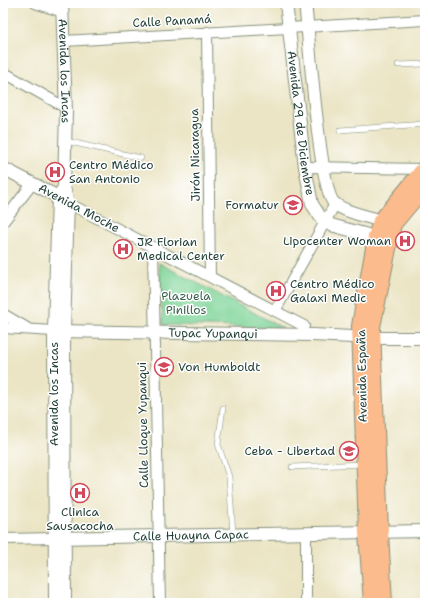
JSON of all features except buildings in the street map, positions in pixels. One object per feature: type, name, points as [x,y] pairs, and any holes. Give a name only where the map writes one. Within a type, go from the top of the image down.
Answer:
[{"type":"main road","name":"Avenida España","points":[[384,603],[373,533],[365,463],[366,338],[372,327],[382,238],[387,222],[424,169]]},
{"type":"main road","name":"Avenida España","points":[[387,222],[425,186]]},
{"type":"main road","name":"Avenida España","points":[[366,338],[373,533],[372,603]]},
{"type":"street","points":[[35,3],[62,8]]},
{"type":"street","name":"Avenida 29 de Diciembre","points":[[286,3],[305,167],[312,204],[324,220],[331,225],[382,238]]},
{"type":"street","name":"Avenida 29 de Diciembre","points":[[305,3],[322,166],[326,188],[330,198],[335,204]]},
{"type":"street","name":"Avenida los Incas","points":[[55,603],[59,538],[59,331],[66,108],[62,8]]},
{"type":"street","name":"Calle Panamá","points":[[64,41],[425,20]]},
{"type":"street","name":"Jirón Nicaragua","points":[[207,32],[210,277]]},
{"type":"street","points":[[3,72],[66,108]]},
{"type":"street","points":[[305,167],[322,166],[424,169]]},
{"type":"street","name":"Avenida Moche","points":[[3,168],[32,184],[63,196],[153,247],[304,326]]},
{"type":"street","points":[[3,222],[32,184]]},
{"type":"street","points":[[275,311],[324,220],[335,204],[387,222]]},
{"type":"street","name":"Calle Lloque Yupanqui","points":[[153,247],[160,603]]},
{"type":"street","points":[[3,314],[29,329]]},
{"type":"street","points":[[3,328],[59,331]]},
{"type":"street","name":"Tupac Yupanqui","points":[[59,331],[425,338]]},
{"type":"street","name":"Calle Huayna Capac","points":[[3,539],[425,531]]},
{"type":"street","points":[[306,534],[306,603]]},
{"type":"street","name":"Avenida los Incas","points":[[59,538],[64,603]]},
{"type":"lane","points":[[398,65],[425,64]]},
{"type":"lane","points":[[340,130],[425,124]]},
{"type":"lane","points":[[65,140],[141,158]]},
{"type":"lane","points":[[223,408],[218,444],[229,478],[233,535]]},
{"type":"lane","points":[[292,467],[365,463]]},
{"type":"green space","name":"Plazuela Pinillos","points":[[159,263],[283,328],[163,325]]},
{"type":"place","name":"Centro Médico San Antonio","points":[[55,172]]},
{"type":"place","name":"Formatur","points":[[293,205]]},
{"type":"place","name":"Lipocenter Woman","points":[[405,241]]},
{"type":"place","name":"JR Florian Medical Center","points":[[123,249]]},
{"type":"place","name":"Centro Médico Galaxi Medic","points":[[276,291]]},
{"type":"place","name":"Von Humboldt","points":[[164,367]]},
{"type":"place","name":"Ceba - Libertad","points":[[349,451]]},
{"type":"place","name":"Clinica Sausacocha","points":[[80,493]]}]
